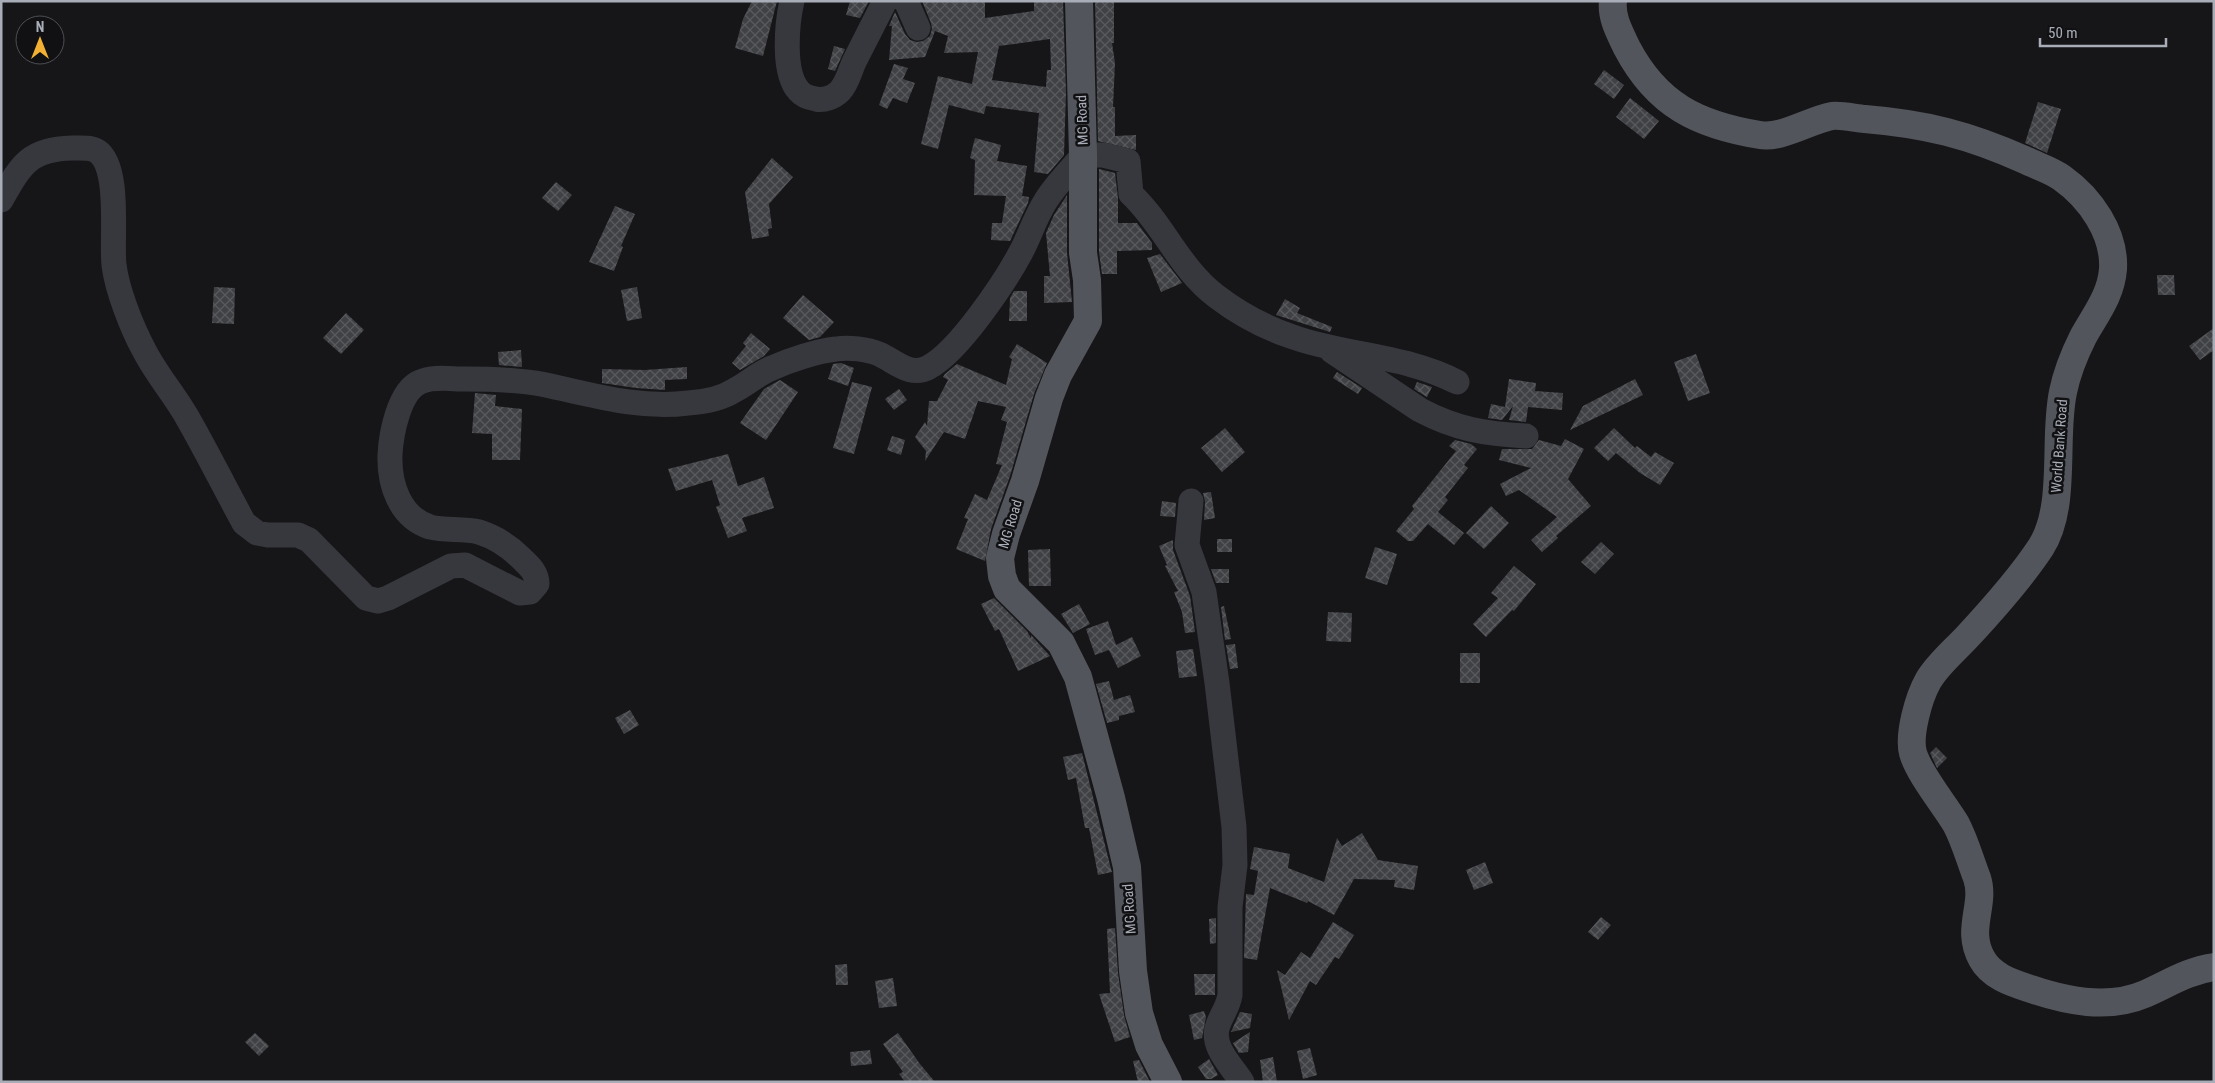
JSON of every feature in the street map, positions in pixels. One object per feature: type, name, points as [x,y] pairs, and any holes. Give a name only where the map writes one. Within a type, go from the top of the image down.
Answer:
[{"type":"main road","name":"MG Road","points":[[1078,1],[1083,155],[1082,253],[1087,280],[1088,321],[1058,375],[1049,398],[1000,558],[1002,576],[1007,589],[1061,643],[1078,677],[1111,798],[1127,867],[1133,971],[1140,1013],[1149,1045],[1168,1082]]},
{"type":"main road","name":"World Bank Road","points":[[1613,1],[1612,13],[1639,70],[1665,99],[1705,122],[1766,137],[1833,116],[1911,123],[1952,132],[1995,147],[2060,176],[2088,201],[2104,228],[2113,268],[2108,292],[2100,310],[2084,334],[2068,370],[2062,399],[2058,437],[2058,468],[2052,519],[2044,542],[2030,562],[1987,615],[1929,678],[1920,697],[1913,726],[1912,751],[1958,828],[1980,887],[1974,936],[1983,961],[2001,978],[2061,999],[2090,1002],[2118,1001],[2142,996],[2196,970],[2214,967]]},
{"type":"street","points":[[792,1],[787,20],[786,40],[793,81],[799,92],[808,98],[820,100],[831,97],[840,91],[849,77],[885,1]]},
{"type":"street","points":[[906,1],[918,28]]},
{"type":"street","points":[[1,200],[18,172],[34,155],[53,148],[85,148],[98,152],[106,163],[112,186],[114,265],[124,302],[143,350],[186,416],[244,524],[257,533],[298,535],[309,540],[366,598],[378,601],[418,584],[451,566],[465,565],[520,592],[530,592],[538,584],[537,576],[530,567],[497,539],[477,532],[430,527],[410,514],[400,503],[394,488],[390,456],[394,424],[407,392],[420,382],[439,379],[473,379],[543,385],[606,399],[666,406],[712,400],[733,392],[751,378],[772,368],[835,349],[858,349],[878,354],[898,366],[917,372],[930,367],[964,335],[999,290],[1022,251],[1034,222],[1047,199],[1083,155],[1103,154],[1128,161],[1131,194],[1145,207],[1179,256],[1214,295],[1240,312],[1291,337],[1395,359],[1438,372],[1457,382]]},
{"type":"street","points":[[1324,345],[1420,410],[1435,418],[1457,427],[1493,435],[1526,436]]},
{"type":"street","points":[[1190,502],[1187,545],[1204,592],[1218,683],[1234,828],[1235,864],[1230,907],[1230,995],[1217,1029],[1216,1038],[1218,1046],[1242,1082]]},
{"type":"building","points":[[752,1],[777,1],[763,56],[735,48],[743,19]]},
{"type":"building","points":[[850,1],[869,1],[860,18],[846,15]]},
{"type":"building","points":[[922,1],[985,1],[985,18],[1034,11],[1034,1],[1063,1],[1066,92],[1064,155],[1048,174],[1034,172],[1039,113],[986,106],[984,114],[949,105],[938,149],[921,144],[938,76],[972,84],[978,52],[944,53],[948,36],[935,31],[925,57],[889,60],[892,26],[889,26],[895,12],[905,34],[910,40],[923,41],[930,36],[931,23]],"holes":[[[1050,39],[1051,70],[1047,70],[1046,87],[992,80],[999,46]]]},
{"type":"building","points":[[1095,1],[1114,1],[1114,43],[1112,43],[1115,63],[1113,107],[1115,107],[1115,136],[1136,135],[1136,150],[1098,141]]},
{"type":"building","points":[[834,46],[845,49],[835,71],[828,69]]},
{"type":"building","points":[[894,64],[908,68],[903,79],[915,83],[907,103],[893,98],[887,109],[879,105]]},
{"type":"building","points":[[1604,70],[1624,85],[1614,99],[1594,84]]},
{"type":"building","points":[[1630,98],[1659,121],[1644,139],[1616,117]]},
{"type":"building","points":[[2038,102],[2061,109],[2047,153],[2025,143]]},
{"type":"building","points":[[975,138],[1001,145],[997,161],[1027,166],[1022,196],[1029,197],[1028,203],[1010,241],[991,240],[992,223],[1002,223],[1006,196],[974,195],[975,160],[970,158]]},
{"type":"building","points":[[772,158],[793,177],[769,204],[772,228],[768,229],[769,236],[752,239],[745,192]]},
{"type":"building","points":[[1099,169],[1115,173],[1118,223],[1137,223],[1152,243],[1152,250],[1117,251],[1117,274],[1102,274],[1099,252]]},
{"type":"building","points":[[556,182],[572,195],[558,211],[542,198]]},
{"type":"building","points":[[1067,195],[1067,253],[1072,302],[1044,303],[1044,276],[1050,276],[1046,233],[1054,215]]},
{"type":"building","points":[[615,206],[635,214],[621,246],[623,247],[614,271],[589,262]]},
{"type":"building","points":[[1160,254],[1182,283],[1161,292],[1147,258]]},
{"type":"building","points":[[2157,275],[2174,275],[2175,295],[2158,295]]},
{"type":"building","points":[[214,287],[235,288],[234,324],[212,323]]},
{"type":"building","points":[[637,287],[642,318],[627,321],[621,290]]},
{"type":"building","points":[[1014,291],[1027,291],[1027,321],[1009,321],[1010,298]]},
{"type":"building","points":[[803,295],[834,322],[820,337],[809,340],[783,318]]},
{"type":"building","points":[[1285,299],[1300,308],[1297,313],[1332,327],[1330,332],[1276,315]]},
{"type":"building","points":[[346,313],[364,330],[341,354],[323,338]]},
{"type":"building","points":[[2214,328],[2214,350],[2200,360],[2189,346]]},
{"type":"building","points":[[751,333],[770,349],[764,356],[740,370],[732,363],[746,346],[743,343]]},
{"type":"building","points":[[1017,344],[1047,363],[1034,394],[1010,476],[991,529],[985,561],[956,549],[968,519],[964,518],[975,494],[987,500],[1002,465],[996,464],[1007,422],[1001,420],[1006,407],[978,401],[965,439],[944,432],[925,461],[926,451],[915,437],[925,422],[927,426],[929,401],[937,401],[948,380],[943,377],[945,374],[957,364],[1006,385],[1012,359],[1009,357]]},
{"type":"building","points":[[521,350],[522,367],[499,365],[498,352]]},
{"type":"building","points":[[1696,354],[1710,393],[1688,401],[1674,362]]},
{"type":"building","points":[[841,363],[854,368],[848,386],[828,379],[833,364]]},
{"type":"building","points":[[687,367],[687,379],[665,380],[665,390],[602,383],[602,369],[645,370]]},
{"type":"building","points":[[1337,372],[1362,388],[1358,394],[1333,378]]},
{"type":"building","points":[[1509,379],[1536,383],[1535,391],[1563,393],[1562,410],[1528,407],[1526,422],[1509,420],[1513,406],[1502,420],[1488,418],[1491,404],[1505,407]]},
{"type":"building","points":[[1635,379],[1643,395],[1570,430],[1583,406]]},
{"type":"building","points":[[780,380],[798,392],[766,440],[740,423],[764,389]]},
{"type":"building","points":[[852,382],[872,387],[854,454],[833,448]]},
{"type":"building","points":[[1417,382],[1432,387],[1427,397],[1414,389]]},
{"type":"building","points":[[899,389],[907,400],[894,410],[885,399]]},
{"type":"building","points":[[475,393],[496,395],[495,406],[522,409],[520,460],[492,460],[492,434],[472,433]]},
{"type":"building","points":[[1225,428],[1245,452],[1222,472],[1201,448]]},
{"type":"building","points":[[1614,428],[1635,448],[1637,446],[1651,457],[1655,452],[1674,463],[1660,485],[1640,473],[1616,453],[1608,461],[1594,448]]},
{"type":"building","points":[[892,436],[905,440],[901,455],[887,450]]},
{"type":"building","points":[[1565,439],[1584,449],[1568,479],[1591,506],[1556,536],[1558,538],[1542,552],[1531,540],[1557,517],[1519,490],[1506,496],[1500,484],[1531,468],[1499,460],[1502,449],[1532,449],[1539,440],[1561,446]]},
{"type":"building","points":[[1455,440],[1471,444],[1477,449],[1464,465],[1468,468],[1445,497],[1448,500],[1438,512],[1464,533],[1454,545],[1428,524],[1413,541],[1408,541],[1396,531],[1414,509],[1412,506],[1456,451],[1449,446]]},
{"type":"building","points":[[728,454],[738,486],[764,477],[774,508],[742,518],[747,531],[728,538],[716,507],[720,505],[712,480],[676,491],[668,469]]},
{"type":"building","points":[[1211,492],[1215,518],[1204,520],[1205,502],[1203,493]]},
{"type":"building","points":[[1162,501],[1176,503],[1175,517],[1160,516]]},
{"type":"building","points":[[1491,506],[1509,523],[1484,549],[1466,533]]},
{"type":"building","points":[[1217,539],[1232,539],[1232,552],[1217,552]]},
{"type":"building","points":[[1173,540],[1173,550],[1190,596],[1195,632],[1185,633],[1182,612],[1174,592],[1178,591],[1165,566],[1167,565],[1159,546]]},
{"type":"building","points":[[1601,542],[1614,554],[1595,574],[1581,562]]},
{"type":"building","points":[[1375,547],[1397,554],[1387,585],[1365,578]]},
{"type":"building","points":[[1050,549],[1051,586],[1029,586],[1028,550]]},
{"type":"building","points":[[1514,566],[1536,584],[1514,611],[1512,610],[1486,637],[1473,624],[1498,598],[1491,593]]},
{"type":"building","points":[[1211,569],[1229,569],[1229,583],[1216,583]]},
{"type":"building","points":[[994,598],[1050,656],[1018,671],[999,629],[995,631],[981,604]]},
{"type":"building","points":[[1079,604],[1090,624],[1073,633],[1061,614]]},
{"type":"building","points":[[1224,606],[1231,639],[1225,640],[1221,607]]},
{"type":"building","points":[[1328,612],[1352,613],[1351,642],[1326,641]]},
{"type":"building","points":[[1108,621],[1116,645],[1132,637],[1141,656],[1118,668],[1109,650],[1095,655],[1086,629]]},
{"type":"building","points":[[1235,644],[1238,668],[1230,669],[1226,645]]},
{"type":"building","points":[[1193,649],[1197,676],[1179,678],[1176,651]]},
{"type":"building","points":[[1460,653],[1480,653],[1480,683],[1460,683]]},
{"type":"building","points":[[1109,681],[1114,700],[1130,695],[1135,712],[1119,716],[1119,720],[1107,723],[1096,684]]},
{"type":"building","points":[[630,710],[639,725],[624,734],[615,718]]},
{"type":"building","points":[[1936,747],[1947,758],[1937,768],[1930,753]]},
{"type":"building","points":[[1082,753],[1112,872],[1098,875],[1089,828],[1085,828],[1076,778],[1068,780],[1063,757]]},
{"type":"building","points":[[1362,833],[1378,860],[1418,866],[1414,890],[1394,887],[1395,880],[1354,879],[1334,915],[1308,901],[1307,903],[1270,888],[1257,960],[1244,958],[1246,894],[1254,895],[1258,871],[1250,869],[1254,847],[1290,854],[1288,868],[1324,882],[1337,838],[1342,846]]},
{"type":"building","points":[[1485,862],[1493,883],[1474,890],[1466,870]]},
{"type":"building","points":[[1601,917],[1611,925],[1598,940],[1588,932]]},
{"type":"building","points":[[1216,918],[1216,943],[1210,944],[1209,919]]},
{"type":"building","points":[[1333,922],[1354,935],[1339,959],[1335,957],[1316,985],[1310,981],[1289,1020],[1277,970],[1285,975],[1301,952],[1310,958]]},
{"type":"building","points":[[1115,928],[1118,973],[1124,1015],[1130,1037],[1115,1042],[1099,994],[1110,993],[1107,929]]},
{"type":"building","points":[[847,964],[848,985],[836,985],[835,965]]},
{"type":"building","points":[[1194,974],[1215,974],[1215,995],[1195,995]]},
{"type":"building","points":[[893,978],[897,1006],[879,1008],[875,981]]},
{"type":"building","points":[[1204,1011],[1206,1017],[1202,1038],[1194,1040],[1189,1015]]},
{"type":"building","points":[[1240,1012],[1252,1014],[1250,1028],[1231,1032]]},
{"type":"building","points":[[1250,1032],[1248,1052],[1239,1053],[1233,1043]]},
{"type":"building","points":[[255,1033],[269,1046],[259,1056],[245,1042]]},
{"type":"building","points":[[898,1033],[935,1082],[905,1082],[899,1074],[903,1072],[883,1044]]},
{"type":"building","points":[[1310,1048],[1317,1075],[1303,1079],[1297,1051]]},
{"type":"building","points":[[870,1050],[872,1064],[851,1066],[850,1052]]},
{"type":"building","points":[[1273,1057],[1277,1082],[1263,1082],[1260,1060]]},
{"type":"building","points":[[1209,1059],[1218,1075],[1211,1079],[1206,1079],[1198,1067]]},
{"type":"building","points":[[1139,1060],[1150,1082],[1138,1082],[1133,1061]]}]
